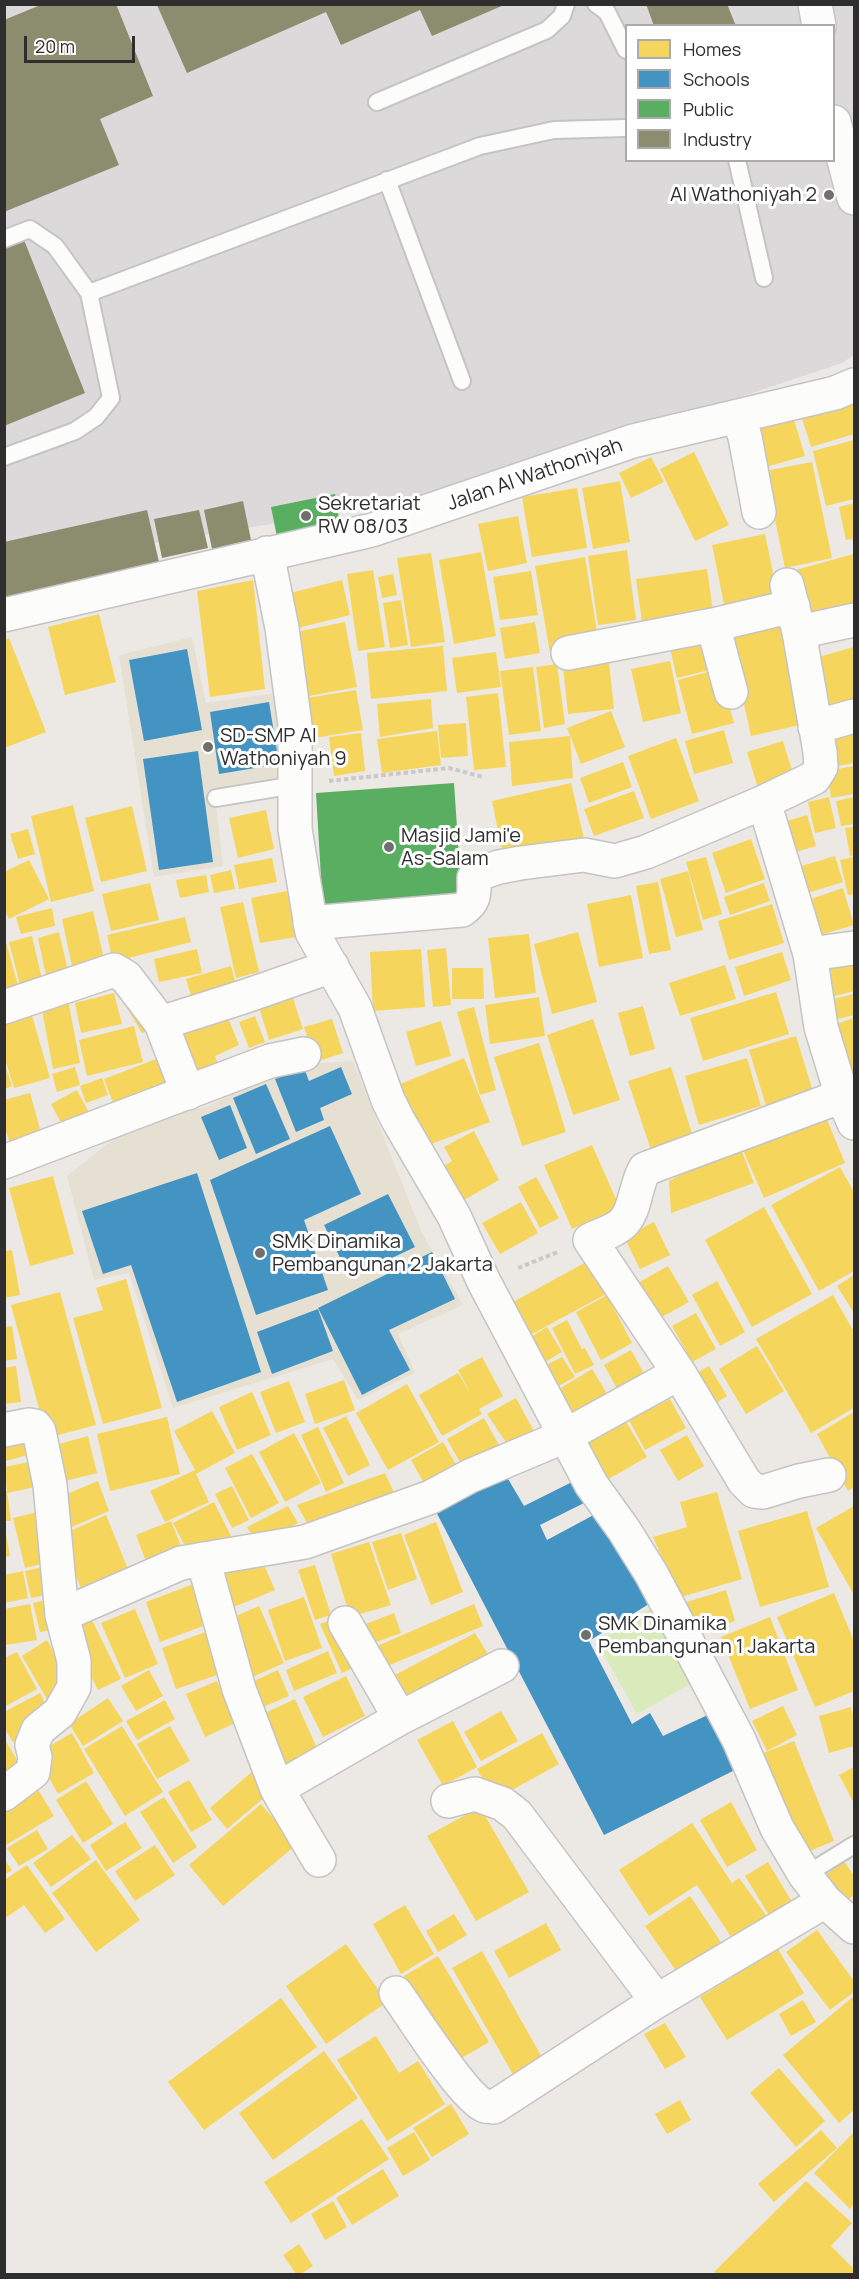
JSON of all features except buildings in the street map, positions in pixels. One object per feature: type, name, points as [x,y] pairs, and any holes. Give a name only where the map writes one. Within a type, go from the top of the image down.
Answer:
[{"type":"street","points":[[815,4],[819,24]]},
{"type":"street","points":[[835,126],[855,198]]},
{"type":"street","name":"Jalan Al Wathoniyah","points":[[4,615],[372,530],[633,441],[835,393],[855,385]]},
{"type":"street","points":[[738,416],[745,437],[759,512]]},
{"type":"street","points":[[267,553],[282,628],[295,725],[295,829],[312,932],[355,1008],[388,1100],[414,1150],[454,1216],[471,1249],[484,1282],[591,1484],[652,1575],[739,1740],[777,1828],[805,1875],[825,1901],[855,1927]]},
{"type":"street","points":[[310,923],[462,910],[471,904],[474,898],[474,878],[481,873],[521,863],[584,855],[615,861],[646,852],[764,802],[814,778],[821,767],[793,608]]},
{"type":"street","points":[[568,653],[793,608],[855,620]]},
{"type":"street","points":[[713,625],[731,692]]},
{"type":"street","points":[[815,727],[855,716]]},
{"type":"street","points":[[764,802],[810,954],[821,1027],[848,1095],[645,1169],[638,1180],[634,1201],[624,1222],[590,1240],[679,1373],[744,1481],[754,1491],[763,1492],[799,1480],[829,1475]]},
{"type":"street","points":[[810,954],[855,948]]},
{"type":"street","points":[[161,1023],[332,966]]},
{"type":"street","points":[[4,1007],[114,970],[126,977],[161,1023],[188,1092]]},
{"type":"street","points":[[4,1162],[270,1061],[304,1054]]},
{"type":"street","points":[[62,1615],[181,1563],[305,1542],[431,1497],[470,1476],[566,1436],[679,1373]]},
{"type":"street","points":[[4,1430],[29,1425],[35,1426],[39,1431],[50,1485],[62,1615],[74,1661],[74,1687],[60,1712],[38,1730],[32,1745],[35,1757],[33,1772],[4,1794]]},
{"type":"street","points":[[203,1559],[239,1689],[277,1789],[318,1860]]},
{"type":"street","points":[[345,1623],[400,1718]]},
{"type":"street","points":[[277,1789],[400,1718],[502,1666]]},
{"type":"street","points":[[448,1801],[475,1794],[502,1803],[517,1815],[657,2001]]},
{"type":"street","points":[[396,1993],[442,2061],[475,2099],[484,2106],[494,2107],[657,2001],[825,1901]]},
{"type":"lane","points":[[377,102],[547,30],[562,15],[566,4]]},
{"type":"lane","points":[[596,4],[607,12],[625,46]]},
{"type":"lane","points":[[89,293],[480,146],[554,130],[625,128]]},
{"type":"lane","points":[[737,162],[764,278]]},
{"type":"lane","points":[[387,180],[462,381]]},
{"type":"lane","points":[[4,239],[30,229],[55,246],[89,293],[111,398],[96,417],[75,432],[4,457]]},
{"type":"lane","points":[[216,798],[295,785]]},
{"type":"lane","points":[[805,1875],[855,1845]]},
{"type":"path","points":[[295,785],[449,768],[483,777]]},
{"type":"path","points":[[484,1282],[590,1240]]},
{"type":"shaded area","points":[[5,5],[854,5],[854,355],[842,363],[444,496],[5,567]]},
{"type":"shaded area","name":"SD-SMP Al Wathoniyah 9","points":[[192,637],[206,703],[276,693],[287,791],[216,805],[223,866],[154,877],[119,655]]},
{"type":"shaded area","name":"SMK Dinamika Pembangunan 2 Jakarta","points":[[353,1061],[422,1233],[463,1305],[398,1334],[415,1373],[358,1400],[333,1359],[173,1408],[129,1273],[94,1280],[67,1176],[132,1124],[209,1106],[250,1085],[307,1064]]},
{"type":"green space","points":[[652,1607],[694,1682],[637,1714],[597,1642]]},
{"type":"place","name":"Al Wathoniyah 2","points":[[829,195]]},
{"type":"place","name":"Sekretariat RW 08/03","points":[[306,516]]},
{"type":"place","name":"SD-SMP Al Wathoniyah 9","points":[[208,747]]},
{"type":"place","name":"Masjid Jami'e As-Salam","points":[[389,847]]},
{"type":"place","name":"SMK Dinamika Pembangunan 2 Jakarta","points":[[260,1253]]},
{"type":"place","name":"SMK Dinamika Pembangunan 1 Jakarta","points":[[586,1635]]}]
